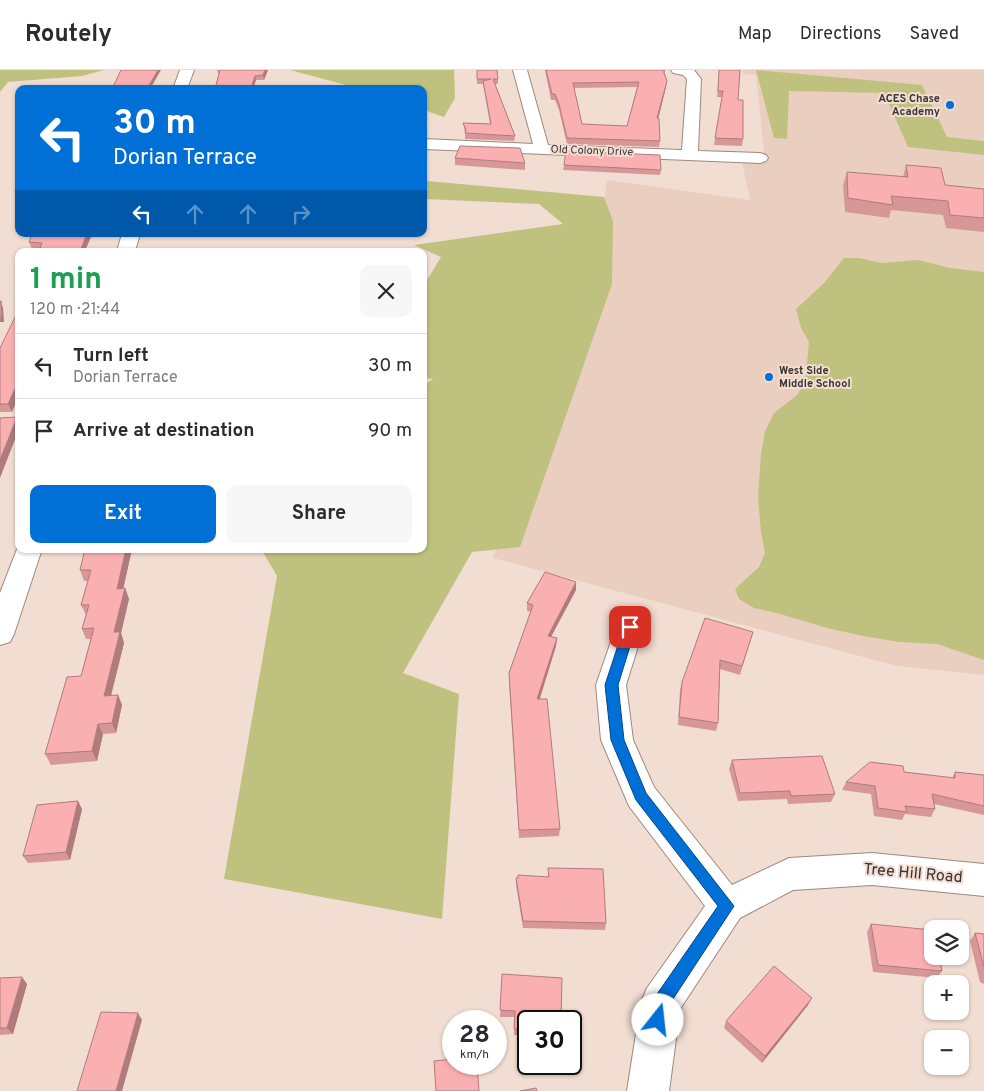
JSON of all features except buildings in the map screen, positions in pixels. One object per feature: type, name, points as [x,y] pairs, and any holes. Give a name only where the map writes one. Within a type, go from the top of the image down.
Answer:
[{"type":"street","points":[[181,85],[187,70]]},
{"type":"street","points":[[530,70],[520,70],[542,149]]},
{"type":"street","points":[[678,70],[688,72],[694,79],[690,154]]},
{"type":"street","name":"Old Colony Drive","points":[[427,144],[760,158]]},
{"type":"street","points":[[0,634],[28,553]]},
{"type":"street","points":[[630,627],[612,685],[617,740],[641,796],[727,906]]},
{"type":"street","name":"Tree Hill Road","points":[[648,1091],[661,1002],[727,906],[789,874],[872,868],[984,880]]},
{"type":"shaded area","name":"West Side Middle School","points":[[743,70],[984,70],[984,675],[897,666],[493,558],[562,352],[595,264],[607,180],[750,200],[742,162],[762,163],[764,150],[756,75],[743,74]]},
{"type":"green space","points":[[0,70],[104,70],[82,76],[8,82],[0,92]]},
{"type":"green space","points":[[290,70],[454,70],[455,98],[444,117],[427,111],[427,85],[346,85]]},
{"type":"green space","points":[[756,70],[922,85],[947,137],[984,141],[984,155],[908,147],[884,93],[789,91],[787,139],[774,138]]},
{"type":"green space","points":[[427,181],[604,197],[613,221],[612,284],[520,547],[472,552],[403,673],[459,694],[442,919],[224,879],[277,576],[263,553],[427,553],[427,383],[433,379],[427,378],[427,280],[441,257],[427,251],[427,248],[414,245],[563,224],[539,204],[427,199]]},
{"type":"green space","points":[[844,258],[859,258],[882,263],[918,260],[950,268],[984,272],[984,660],[937,644],[899,642],[863,636],[754,608],[739,599],[735,589],[759,567],[765,553],[758,498],[761,454],[765,431],[774,413],[797,395],[805,383],[809,342],[801,328],[796,309],[824,283]]},
{"type":"place","name":"ACES Chase Academy","points":[[950,105]]},
{"type":"place","name":"West Side Middle School","points":[[769,377]]},
{"type":"route","points":[[630,627],[612,685],[617,740],[641,796],[727,906],[661,1002],[658,1020]]}]
